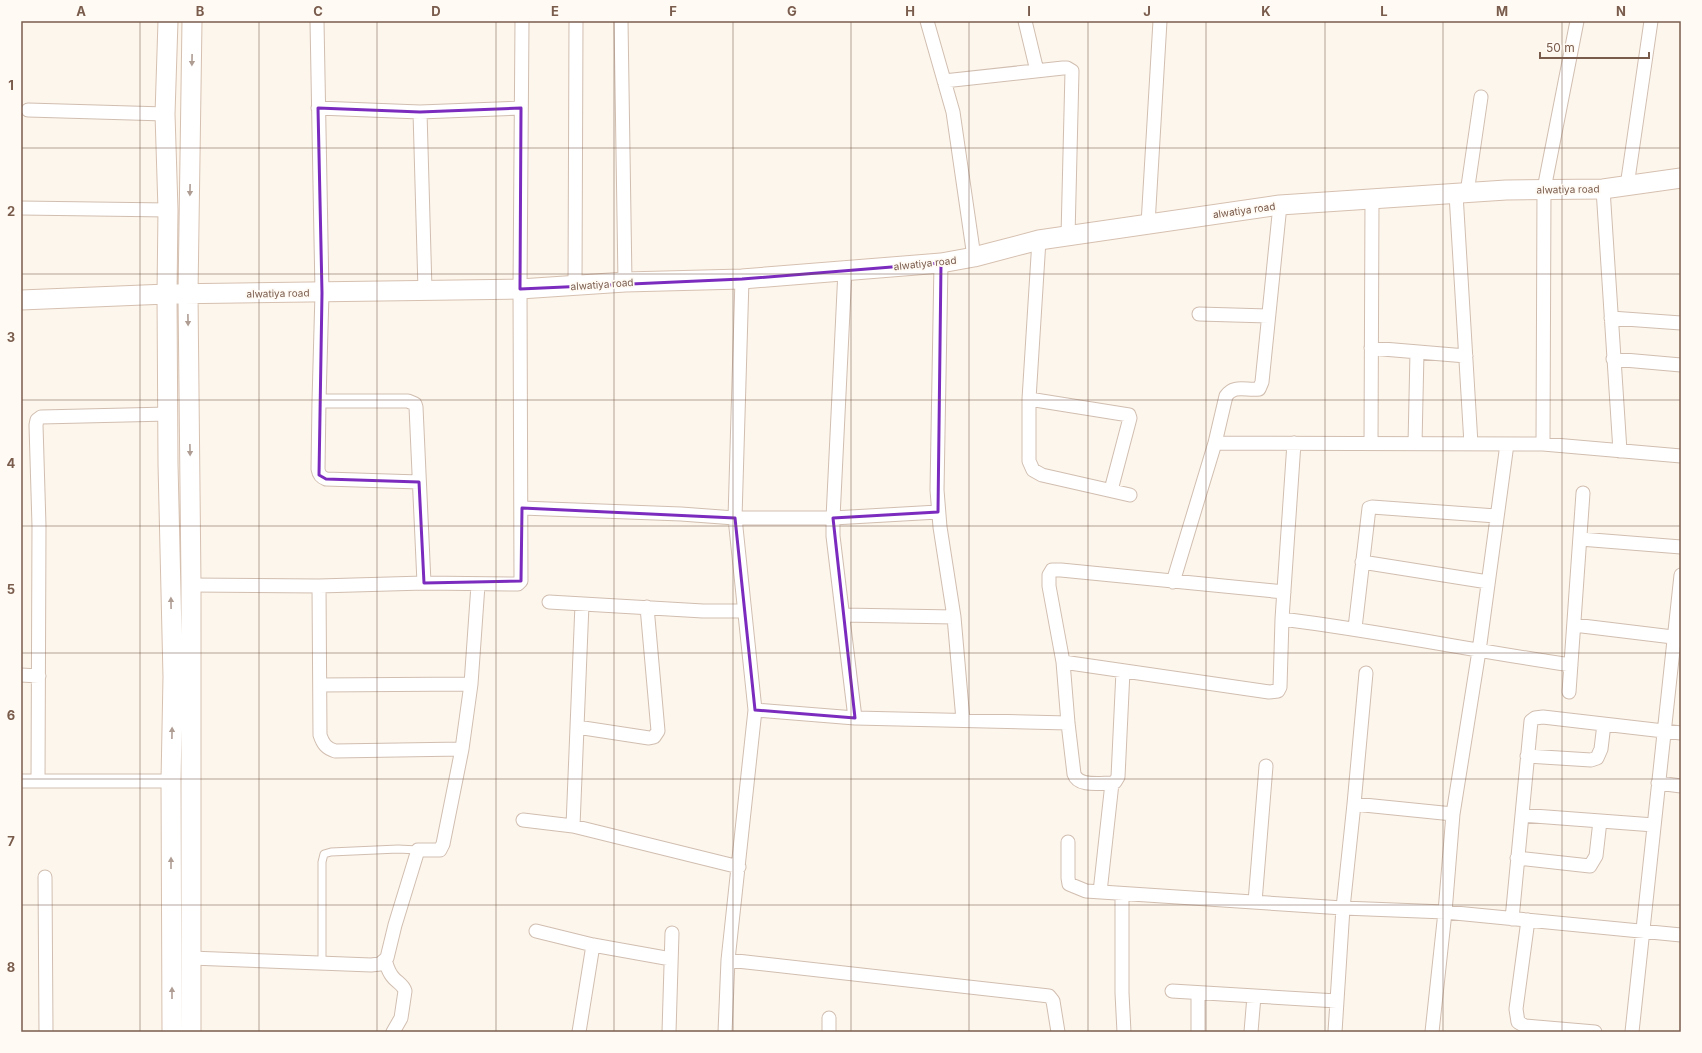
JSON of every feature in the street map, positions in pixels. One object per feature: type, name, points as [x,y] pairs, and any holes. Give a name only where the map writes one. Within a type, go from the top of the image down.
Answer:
[{"type":"street","points":[[168,21],[165,114],[168,210],[168,414],[173,677],[171,781],[172,1032]]},
{"type":"street","points":[[191,1032],[191,585],[188,294],[192,21]]},
{"type":"street","points":[[317,21],[322,293],[319,401],[319,475],[326,479],[419,482]]},
{"type":"street","points":[[191,585],[319,586],[424,583],[478,585],[518,584],[521,581],[522,508],[520,289],[522,21]]},
{"type":"street","points":[[575,286],[576,21]]},
{"type":"street","points":[[621,21],[625,282]]},
{"type":"street","points":[[927,21],[953,112],[974,257]]},
{"type":"street","points":[[1026,21],[1037,71]]},
{"type":"street","points":[[1148,224],[1160,21]]},
{"type":"street","points":[[1544,444],[1544,189],[1577,21]]},
{"type":"street","points":[[1627,186],[1650,21]]},
{"type":"street","points":[[944,81],[1063,68],[1067,68],[1072,71],[1068,236]]},
{"type":"street","points":[[1471,444],[1466,356],[1461,194],[1481,97]]},
{"type":"street","points":[[318,108],[420,112],[521,108]]},
{"type":"street","points":[[28,110],[165,114]]},
{"type":"street","points":[[420,112],[424,290]]},
{"type":"street","name":"alwatiya road","points":[[21,300],[167,294],[520,289],[625,282],[742,279],[845,270],[941,264],[1040,240],[1280,205],[1544,189],[1603,189],[1681,178]]},
{"type":"street","points":[[1603,189],[1620,450]]},
{"type":"street","points":[[1371,444],[1372,200]]},
{"type":"street","points":[[1173,582],[1215,443],[1226,396],[1229,391],[1233,389],[1254,390],[1259,389],[1261,386],[1280,205]]},
{"type":"street","points":[[21,208],[168,210]]},
{"type":"street","points":[[1040,240],[1029,399],[1029,461],[1034,470],[1042,475],[1130,495]]},
{"type":"street","points":[[941,264],[937,467],[938,512],[954,617],[963,720]]},
{"type":"street","points":[[845,270],[833,518],[855,718]]},
{"type":"street","points":[[725,1032],[728,960],[755,710],[734,518],[742,279]]},
{"type":"street","points":[[1198,314],[1268,316]]},
{"type":"street","points":[[1611,318],[1681,323]]},
{"type":"street","points":[[1371,348],[1466,356]]},
{"type":"street","points":[[1416,444],[1417,352]]},
{"type":"street","points":[[1614,360],[1681,365]]},
{"type":"street","points":[[1029,399],[1129,414],[1130,418],[1111,490]]},
{"type":"street","points":[[319,401],[408,400],[415,404],[424,583]]},
{"type":"street","points":[[38,781],[39,526],[37,420],[41,417],[168,414]]},
{"type":"street","points":[[1215,443],[1544,444],[1681,456]]},
{"type":"street","points":[[1063,662],[1274,692],[1278,691],[1280,687],[1282,619],[1294,443]]},
{"type":"street","points":[[1432,1032],[1445,912],[1453,814],[1479,651],[1506,444]]},
{"type":"street","points":[[1569,692],[1583,493]]},
{"type":"street","points":[[1355,628],[1368,508],[1372,507],[1496,516]]},
{"type":"street","points":[[522,508],[681,514],[734,518],[833,518],[938,512]]},
{"type":"street","points":[[1580,539],[1681,547]]},
{"type":"street","points":[[1362,562],[1488,582]]},
{"type":"street","points":[[1123,671],[1118,777],[1115,782],[1112,783],[1080,782],[1076,779],[1068,723],[1063,662],[1049,586],[1049,575],[1052,570],[1284,592]]},
{"type":"street","points":[[1632,1032],[1644,930],[1663,731],[1678,637],[1681,575]]},
{"type":"street","points":[[191,958],[371,965],[380,964],[387,958],[395,925],[418,850],[440,850],[442,848],[462,749],[471,684],[478,585]]},
{"type":"street","points":[[319,586],[320,735],[323,744],[329,749],[335,751],[462,749]]},
{"type":"street","points":[[549,602],[703,611],[744,611]]},
{"type":"street","points":[[573,826],[582,604]]},
{"type":"street","points":[[577,727],[649,738],[654,738],[656,735],[658,730],[647,607]]},
{"type":"street","points":[[843,615],[954,617]]},
{"type":"street","points":[[1282,619],[1355,628],[1571,666]]},
{"type":"street","points":[[1574,625],[1678,637]]},
{"type":"street","points":[[1334,1032],[1343,908],[1366,673]]},
{"type":"street","points":[[21,675],[39,676]]},
{"type":"street","points":[[320,686],[471,684]]},
{"type":"street","points":[[755,710],[855,718],[1068,723]]},
{"type":"street","points":[[1512,919],[1531,721],[1535,718],[1543,718],[1681,733]]},
{"type":"street","points":[[1527,756],[1591,760],[1597,758],[1601,749],[1604,724]]},
{"type":"street","points":[[1255,902],[1266,766]]},
{"type":"street","points":[[21,781],[171,781]]},
{"type":"street","points":[[1100,892],[1112,783]]},
{"type":"street","points":[[1658,783],[1681,786]]},
{"type":"street","points":[[1354,804],[1453,814]]},
{"type":"street","points":[[1522,815],[1654,825]]},
{"type":"street","points":[[523,820],[573,826],[739,867]]},
{"type":"street","points":[[1517,858],[1590,866],[1596,856],[1600,821]]},
{"type":"street","points":[[1068,842],[1069,884],[1086,891],[1343,908],[1445,912],[1644,930],[1681,935]]},
{"type":"street","points":[[45,877],[46,1032]]},
{"type":"street","points":[[1122,894],[1124,1032]]},
{"type":"street","points":[[1528,920],[1516,1009],[1518,1022],[1525,1026],[1595,1032]]},
{"type":"street","points":[[536,932],[593,945],[671,959]]},
{"type":"street","points":[[669,1032],[672,933]]},
{"type":"street","points":[[579,1032],[593,945]]},
{"type":"street","points":[[385,960],[388,971],[393,978],[404,987],[405,991],[401,1018],[393,1032]]},
{"type":"street","points":[[728,960],[1049,996],[1053,1001],[1058,1032]]},
{"type":"street","points":[[1172,991],[1337,1001]]},
{"type":"street","points":[[1198,993],[1198,1032]]},
{"type":"street","points":[[1251,1032],[1254,996]]},
{"type":"street","points":[[829,1018],[829,1032]]},
{"type":"lane","points":[[322,962],[322,862],[324,854],[331,852],[398,849],[418,850]]},
{"type":"highlighted area","points":[[318,108],[420,112],[521,108],[520,289],[742,279],[941,263],[938,512],[833,518],[855,718],[755,710],[735,518],[522,508],[521,581],[424,583],[419,482],[326,479],[319,475],[322,293]]}]
